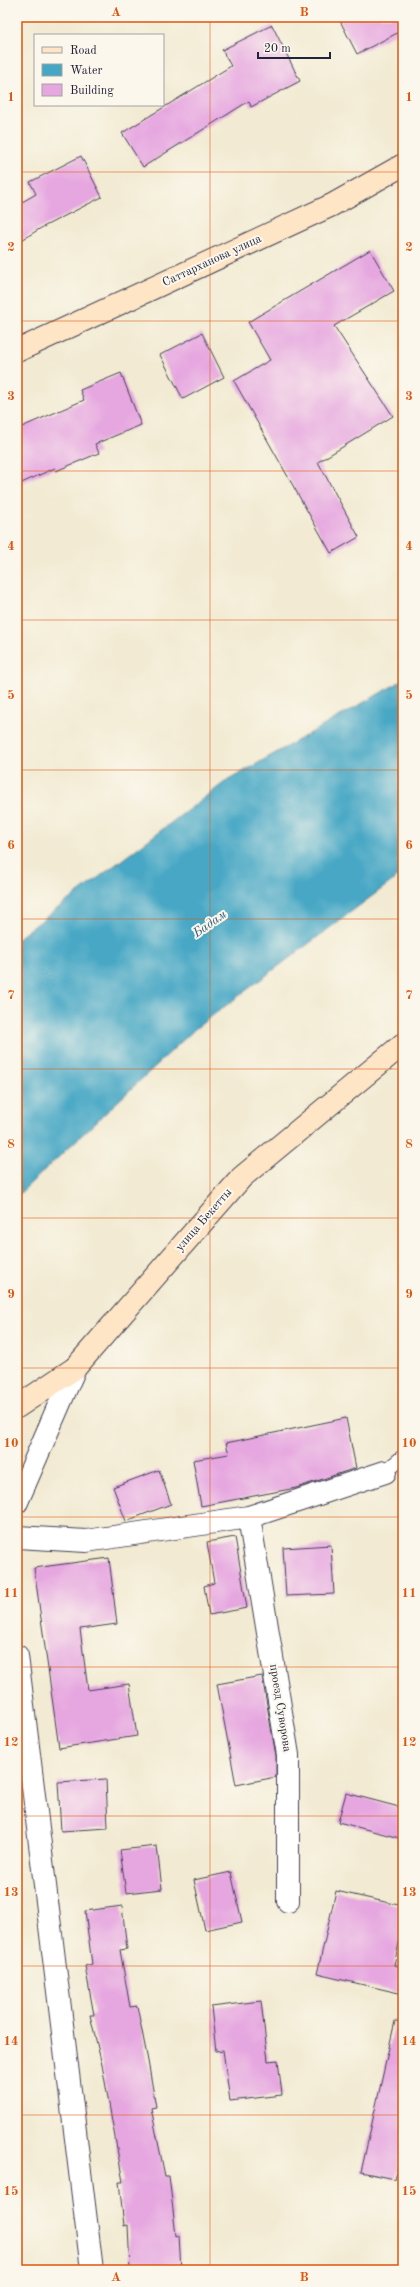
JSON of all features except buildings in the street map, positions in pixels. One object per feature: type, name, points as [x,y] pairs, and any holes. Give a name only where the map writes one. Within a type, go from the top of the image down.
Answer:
[{"type":"street","name":"Саттарханова улица","points":[[17,351],[332,205],[403,165]]},
{"type":"street","name":"улица Бекетты","points":[[17,1407],[75,1368],[242,1177],[403,1044]]},
{"type":"street","points":[[17,1502],[75,1368]]},
{"type":"street","points":[[17,1537],[86,1541],[249,1517],[385,1472]]},
{"type":"street","name":"проезд Суворова","points":[[249,1517],[288,1756],[288,1901]]},
{"type":"street","points":[[17,1656],[92,2270]]},
{"type":"lane","points":[[385,1472],[403,1457]]},
{"type":"water","name":"Бадам","points":[[403,680],[403,873],[196,1028],[17,1196],[17,939],[225,782]]}]
